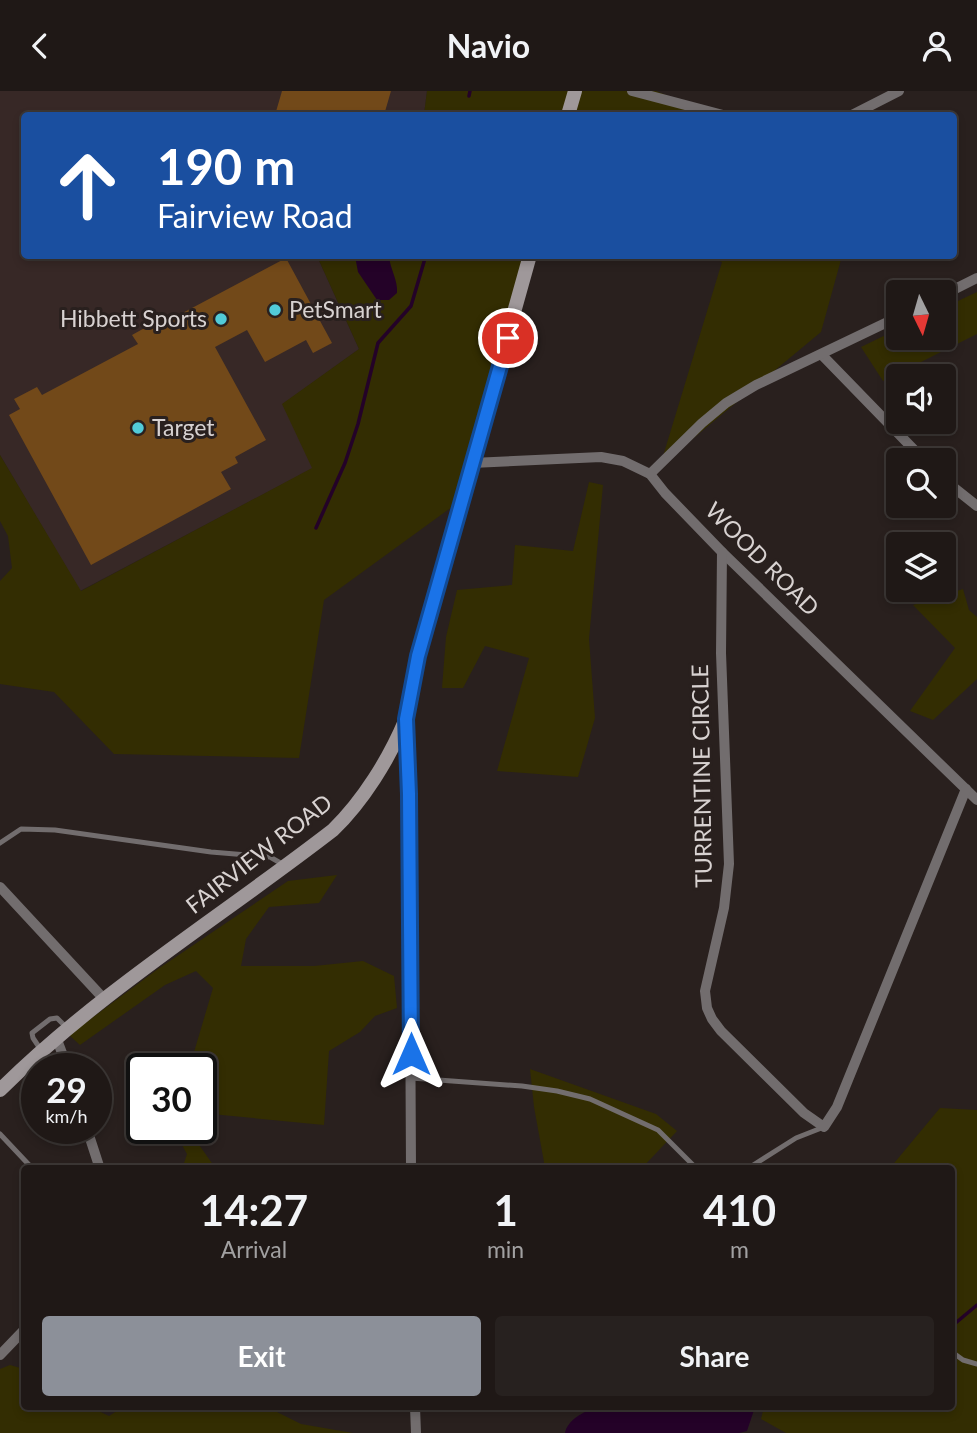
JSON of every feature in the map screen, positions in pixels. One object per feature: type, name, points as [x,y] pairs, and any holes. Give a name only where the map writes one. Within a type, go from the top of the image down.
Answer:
[{"type":"street","points":[[569,112],[575,91]]},
{"type":"street","points":[[632,91],[712,112]]},
{"type":"street","points":[[858,112],[899,91]]},
{"type":"street","name":"FAIRVIEW ROAD","points":[[0,1090],[41,1050],[104,999],[333,830],[370,786],[406,719],[418,656],[529,259]]},
{"type":"street","points":[[956,288],[977,278]]},
{"type":"street","points":[[650,474],[726,403],[886,323]]},
{"type":"street","points":[[822,355],[912,448]]},
{"type":"street","name":"WOOD ROAD","points":[[472,463],[601,457],[624,461],[650,474],[722,552],[977,800]]},
{"type":"street","points":[[956,489],[977,506]]},
{"type":"street","name":"TURRENTINE CIRCLE","points":[[722,552],[721,653],[729,864],[724,908],[706,983],[705,1000],[712,1019],[721,1031],[803,1113],[824,1127]]},
{"type":"street","points":[[406,719],[409,794],[411,1165]]},
{"type":"street","points":[[824,1127],[837,1107],[966,789]]},
{"type":"street","points":[[0,887],[104,999]]},
{"type":"street","points":[[62,1033],[65,1053]]},
{"type":"street","points":[[92,1144],[99,1165]]},
{"type":"street","points":[[0,1355],[21,1333]]},
{"type":"street","points":[[415,1410],[416,1433]]},
{"type":"lane","points":[[0,843],[21,829],[55,830],[188,849],[270,857],[286,866]]},
{"type":"lane","points":[[411,1078],[522,1086],[590,1099],[658,1130],[693,1165]]},
{"type":"lane","points":[[753,1165],[796,1138],[824,1127]]},
{"type":"lane","points":[[0,1135],[29,1165]]},
{"type":"lane","points":[[955,1354],[977,1364]]},
{"type":"shaded area","points":[[0,91],[427,91],[424,112],[21,112],[21,259],[318,259],[359,349],[283,404],[313,468],[80,591],[0,455]]},
{"type":"shaded area","points":[[427,91],[656,91],[708,112],[424,112]]},
{"type":"shaded area","points":[[318,259],[528,259],[456,504],[324,600],[299,758],[114,754],[54,692],[0,684],[0,581],[12,568],[8,536],[0,521],[0,455],[81,591],[312,468],[282,404],[359,349]]},
{"type":"shaded area","points":[[356,259],[390,259],[397,293],[389,300],[377,300],[358,272]]},
{"type":"shaded area","points":[[714,259],[841,259],[821,332],[660,466],[722,262]]},
{"type":"shaded area","points":[[977,292],[977,334],[956,344],[956,302]]},
{"type":"shaded area","points":[[886,335],[886,350],[945,350],[917,364],[886,364],[886,380],[883,381],[861,347]]},
{"type":"shaded area","points":[[589,482],[603,485],[589,639],[595,718],[578,777],[497,771],[529,658],[485,646],[463,688],[442,688],[446,637],[457,590],[512,585],[515,545],[573,551]]},
{"type":"shaded area","points":[[963,589],[969,610],[977,617],[977,679],[933,720],[910,711],[955,648],[913,605],[922,602],[956,602],[956,591]]},
{"type":"shaded area","points":[[337,875],[319,903],[269,907],[246,939],[241,966],[314,966],[363,961],[394,976],[397,1008],[375,1016],[360,1032],[329,1051],[324,1125],[217,1115],[217,1053],[194,1053],[213,988],[196,971],[165,985],[80,1045],[69,1035],[158,969],[288,881]]},
{"type":"shaded area","points":[[530,1069],[656,1114],[677,1131],[645,1165],[544,1165]]},
{"type":"shaded area","points":[[940,1108],[977,1110],[977,1433],[786,1433],[761,1419],[763,1410],[955,1410],[955,1165],[892,1165]]},
{"type":"shaded area","points":[[181,1144],[198,1144],[213,1165],[183,1165],[187,1154]]},
{"type":"shaded area","points":[[10,1365],[21,1368],[21,1410],[96,1410],[109,1416],[118,1410],[273,1410],[301,1424],[353,1433],[0,1433],[0,1369]]},
{"type":"shaded area","points":[[589,1410],[754,1410],[747,1431],[739,1433],[565,1433],[573,1420]]},
{"type":"building","points":[[282,91],[391,91],[385,112],[276,112]]},
{"type":"building","name":"Target","points":[[287,259],[332,343],[313,353],[306,340],[265,362],[247,330],[215,347],[266,440],[235,457],[238,463],[221,472],[231,489],[91,565],[9,415],[20,409],[14,399],[37,387],[42,395],[138,344],[132,335],[157,321],[160,325]]},
{"type":"waterway","points":[[469,96],[470,91]]},
{"type":"waterway","points":[[316,528],[345,463],[358,424],[378,343],[411,306],[425,259]]},
{"type":"waterway","points":[[955,1323],[977,1305]]},
{"type":"place","name":"PetSmart","points":[[275,310]]},
{"type":"place","name":"Hibbett Sports","points":[[221,319]]},
{"type":"place","name":"Target","points":[[138,428]]},
{"type":"route","points":[[411,1054],[406,719],[418,656],[508,338]]}]
